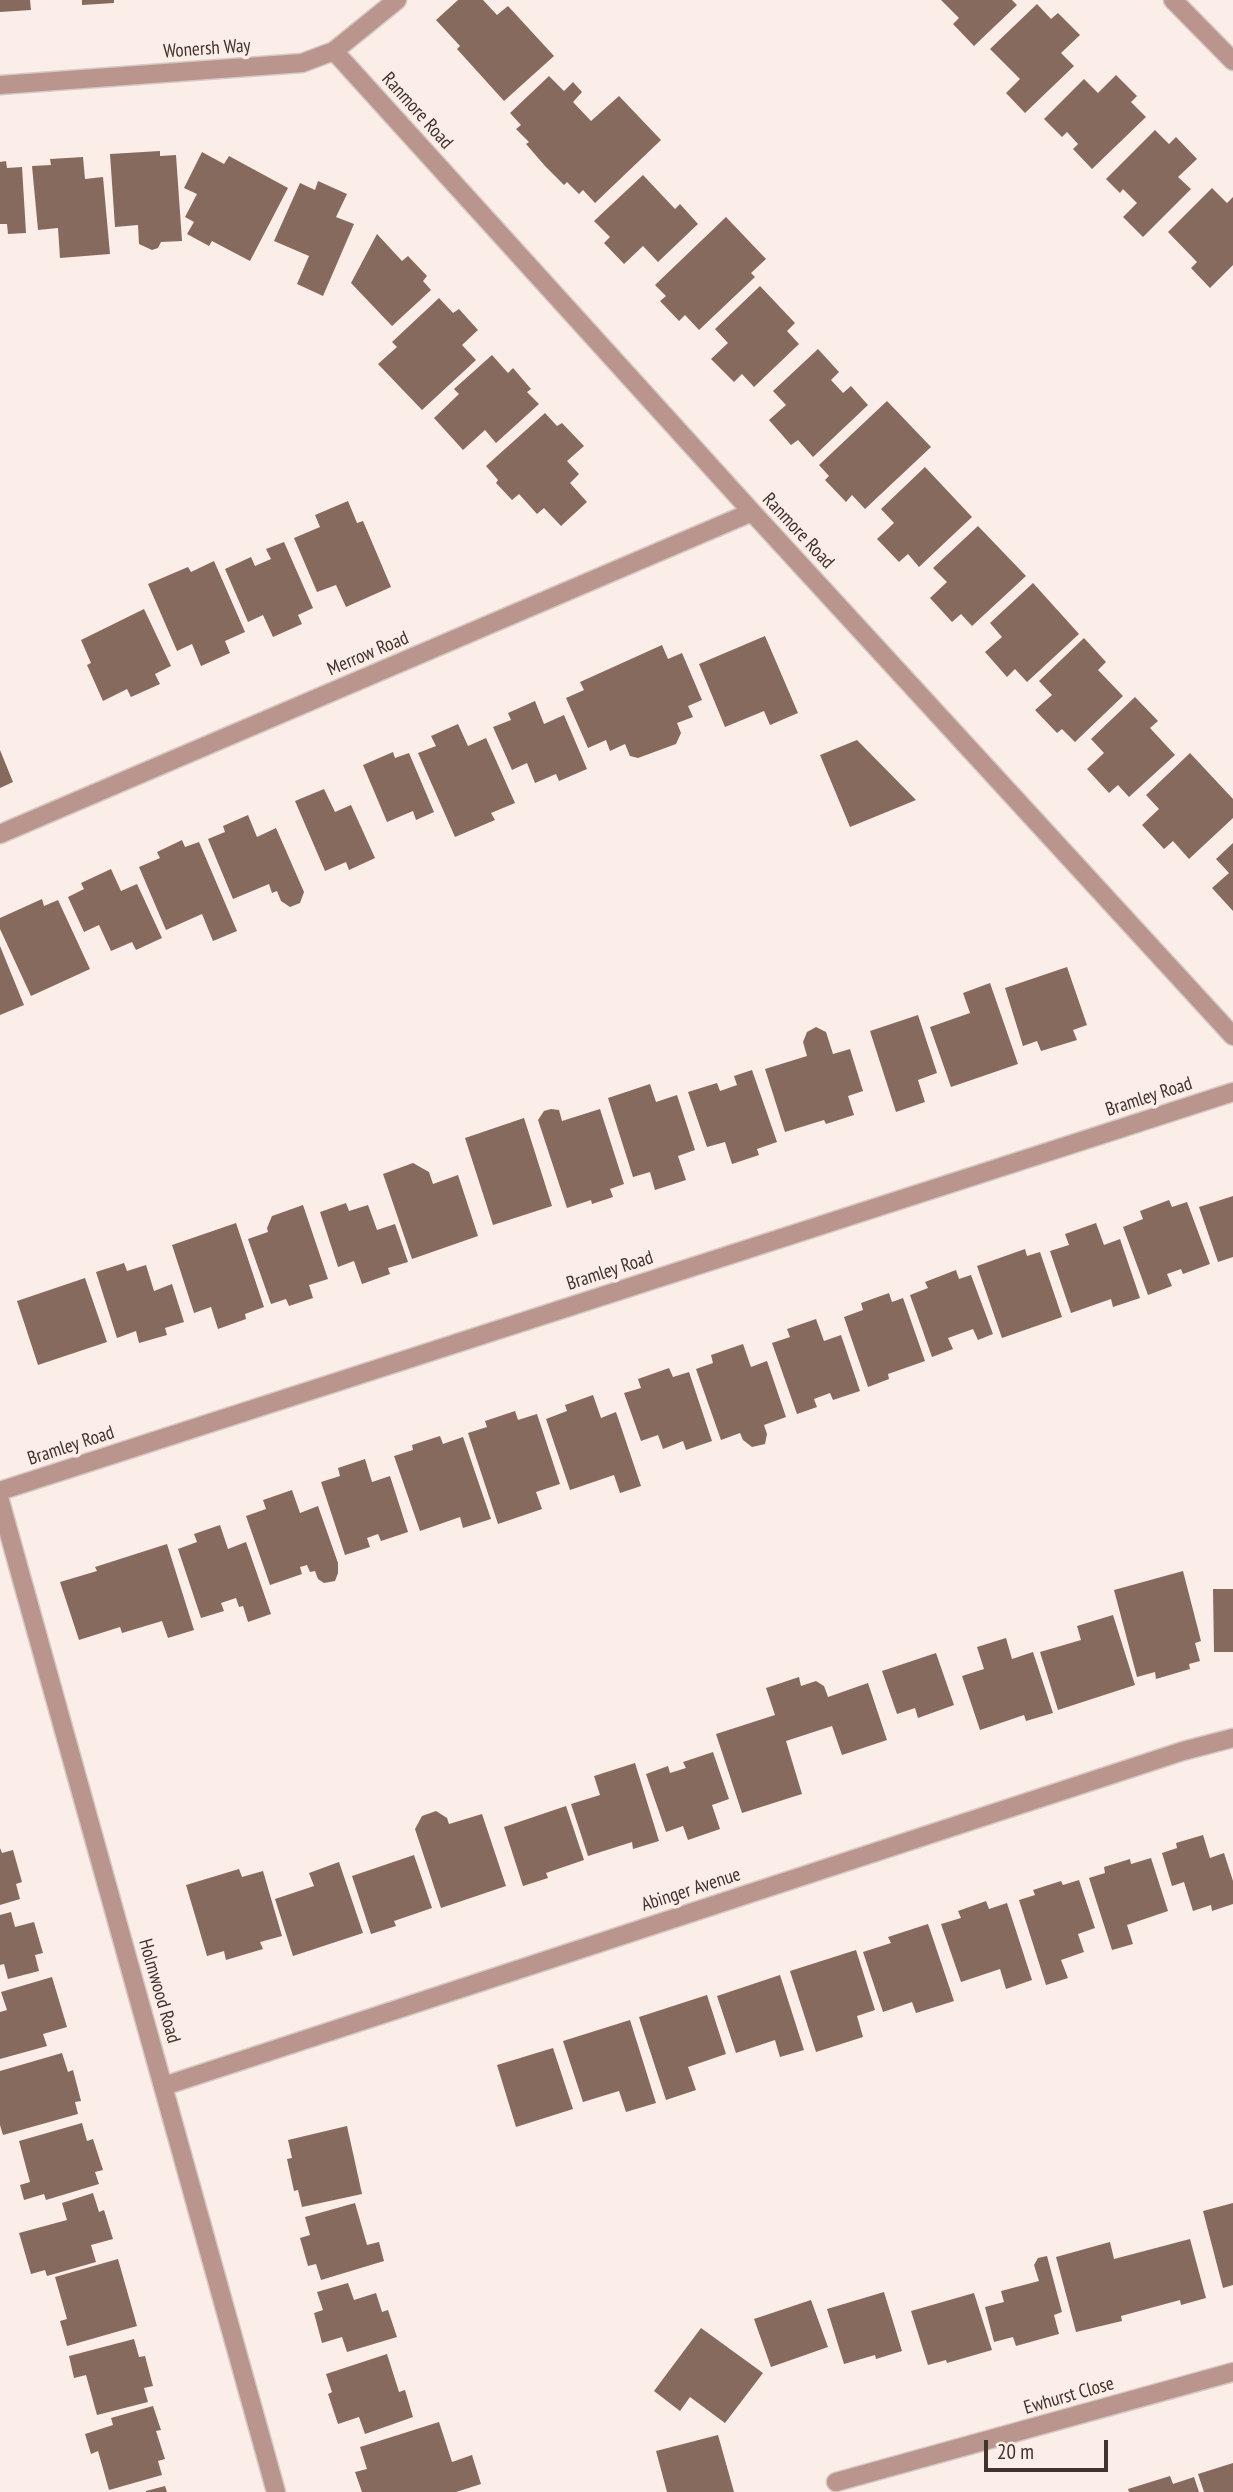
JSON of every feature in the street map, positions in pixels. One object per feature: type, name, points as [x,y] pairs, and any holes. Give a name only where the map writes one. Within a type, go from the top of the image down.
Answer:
[{"type":"street","name":"Wonersh Way","points":[[0,85],[302,63],[334,51],[397,0]]},
{"type":"street","points":[[1173,0],[1233,61]]},
{"type":"street","name":"Ranmore Road","points":[[334,51],[1233,1036]]},
{"type":"street","name":"Merrow Road","points":[[0,834],[752,512]]},
{"type":"street","name":"Bramley Road","points":[[0,1491],[1233,1092]]},
{"type":"street","name":"Holmwood Road","points":[[0,1501],[276,2492]]},
{"type":"street","name":"Abinger Avenue","points":[[164,2086],[1170,1755],[1233,1738]]},
{"type":"street","name":"Ewhurst Close","points":[[836,2483],[1233,2372]]},
{"type":"building","points":[[0,0],[30,0],[31,10],[0,12]]},
{"type":"building","points":[[82,0],[114,0],[114,3],[82,5]]},
{"type":"building","points":[[458,0],[483,0],[497,15],[508,6],[554,56],[504,101],[457,49],[460,46],[436,20]]},
{"type":"building","points":[[941,0],[1012,0],[1017,5],[974,46],[953,24],[959,18]]},
{"type":"building","points":[[1037,4],[1051,19],[1058,13],[1080,35],[1061,53],[1074,66],[1025,113],[1006,93],[1020,79],[990,49]]},
{"type":"building","points":[[1116,75],[1137,96],[1131,102],[1146,117],[1092,169],[1073,149],[1078,144],[1067,132],[1062,137],[1044,119],[1084,79],[1098,93]]},
{"type":"building","points":[[549,76],[564,91],[573,82],[582,92],[573,102],[591,121],[619,96],[661,140],[595,203],[583,190],[579,194],[567,182],[564,185],[545,166],[526,144],[529,142],[516,129],[521,125],[510,113]]},
{"type":"building","points":[[1155,130],[1169,144],[1176,137],[1197,159],[1178,177],[1191,189],[1143,237],[1123,217],[1137,203],[1123,189],[1120,193],[1106,179]]},
{"type":"building","points":[[160,151],[160,156],[176,155],[182,241],[161,242],[158,248],[152,250],[139,244],[138,225],[115,227],[110,154]]},
{"type":"building","points":[[202,152],[224,164],[229,156],[288,188],[250,261],[212,241],[209,246],[187,234],[194,222],[185,217],[197,194],[184,188]]},
{"type":"building","points":[[83,157],[85,179],[103,177],[110,254],[60,258],[58,228],[38,230],[32,166],[51,165],[50,159]]},
{"type":"building","points":[[6,161],[7,168],[22,167],[26,233],[8,234],[7,224],[0,224],[0,162]]},
{"type":"building","points":[[643,175],[675,209],[680,204],[698,224],[658,262],[643,246],[624,264],[604,243],[610,237],[594,221]]},
{"type":"building","points":[[318,181],[347,194],[336,217],[354,224],[323,296],[297,284],[309,256],[274,241],[300,183],[315,190]]},
{"type":"building","points":[[1212,188],[1227,203],[1233,197],[1233,265],[1210,288],[1191,268],[1197,262],[1168,232]]},
{"type":"building","points":[[726,217],[766,259],[751,273],[755,277],[699,330],[685,315],[679,321],[660,301],[666,296],[655,285]]},
{"type":"building","points":[[377,234],[402,261],[408,256],[427,276],[423,281],[431,290],[392,326],[351,283]]},
{"type":"building","points":[[760,286],[795,323],[787,331],[799,344],[754,387],[742,374],[734,382],[711,359],[728,343],[715,329]]},
{"type":"building","points":[[439,298],[453,313],[459,309],[478,330],[462,345],[476,360],[422,410],[378,364],[397,347],[392,342]]},
{"type":"building","points":[[818,349],[839,372],[831,380],[843,393],[851,386],[868,405],[813,457],[798,440],[791,445],[769,420],[786,405],[773,391]]},
{"type":"building","points":[[492,355],[508,373],[513,368],[531,389],[527,392],[539,404],[496,443],[485,430],[463,450],[434,418],[459,394],[454,389]]},
{"type":"building","points":[[887,401],[931,447],[865,509],[852,495],[846,502],[825,480],[829,476],[819,465]]},
{"type":"building","points":[[545,413],[557,426],[562,423],[584,446],[567,461],[579,474],[570,483],[587,502],[561,526],[544,508],[537,514],[519,494],[512,500],[496,483],[498,480],[486,466]]},
{"type":"building","points":[[925,467],[972,517],[919,567],[908,554],[899,562],[877,539],[894,523],[881,509]]},
{"type":"building","points":[[348,501],[357,523],[363,521],[391,587],[346,607],[336,585],[317,592],[294,538],[320,527],[315,515]]},
{"type":"building","points":[[978,526],[1026,576],[972,626],[961,614],[952,622],[930,598],[947,582],[933,568]]},
{"type":"building","points":[[284,542],[313,608],[298,615],[302,624],[273,637],[263,615],[248,622],[225,569],[251,557],[255,566],[271,559],[266,549]]},
{"type":"building","points":[[214,561],[245,632],[225,641],[230,653],[201,666],[192,644],[177,651],[148,584],[188,567],[191,572]]},
{"type":"building","points":[[1033,583],[1079,634],[1027,682],[1015,669],[1007,677],[985,652],[1002,637],[990,623]]},
{"type":"building","points":[[144,609],[171,666],[155,674],[160,684],[131,697],[127,689],[103,701],[87,665],[91,663],[81,640]]},
{"type":"building","points":[[765,636],[798,713],[770,725],[764,711],[725,727],[699,664]]},
{"type":"building","points":[[1084,638],[1106,662],[1098,670],[1123,696],[1075,742],[1062,729],[1057,733],[1035,710],[1052,695],[1039,681]]},
{"type":"building","points":[[662,645],[668,659],[682,653],[702,700],[688,706],[693,717],[677,723],[681,733],[676,744],[638,758],[630,756],[625,744],[610,751],[606,740],[588,748],[566,698],[584,690],[580,682]]},
{"type":"building","points":[[1135,697],[1158,721],[1150,728],[1175,755],[1129,797],[1118,785],[1109,793],[1087,769],[1104,753],[1091,739]]},
{"type":"building","points":[[535,701],[544,724],[564,715],[587,769],[559,781],[556,774],[535,783],[527,763],[512,770],[493,727],[511,720],[508,713]]},
{"type":"building","points":[[458,724],[468,746],[486,738],[515,803],[491,813],[495,820],[455,837],[418,753],[436,746],[431,736]]},
{"type":"building","points":[[857,740],[916,800],[850,827],[820,755]]},
{"type":"building","points":[[0,750],[13,782],[0,788]]},
{"type":"building","points":[[393,752],[395,758],[409,753],[434,812],[416,820],[413,811],[387,822],[363,765]]},
{"type":"building","points":[[1190,753],[1233,799],[1233,818],[1189,859],[1173,841],[1164,849],[1142,825],[1159,809],[1146,795]]},
{"type":"building","points":[[324,789],[335,812],[351,805],[375,858],[349,870],[346,862],[325,871],[295,801]]},
{"type":"building","points":[[248,815],[257,837],[276,828],[304,892],[300,903],[290,907],[281,901],[277,891],[272,893],[269,884],[233,899],[208,839],[225,832],[223,826]]},
{"type":"building","points":[[182,840],[185,847],[199,842],[237,931],[213,941],[202,914],[166,930],[139,867],[160,858],[157,852]]},
{"type":"building","points":[[1233,843],[1233,911],[1212,888],[1229,873],[1216,859]]},
{"type":"building","points":[[111,869],[121,891],[137,884],[162,938],[136,950],[132,942],[111,951],[99,925],[84,932],[68,897],[84,889],[81,883]]},
{"type":"building","points":[[42,899],[44,906],[58,900],[90,969],[31,996],[0,929],[0,918]]},
{"type":"building","points":[[0,946],[24,1005],[0,1015]]},
{"type":"building","points":[[1067,967],[1087,1025],[1073,1030],[1077,1040],[1041,1051],[1037,1041],[1023,1046],[1005,988]]},
{"type":"building","points":[[990,983],[1018,1064],[951,1087],[930,1027],[970,1013],[963,993]]},
{"type":"building","points":[[918,1015],[937,1073],[918,1080],[925,1102],[896,1112],[870,1031]]},
{"type":"building","points":[[816,1027],[826,1032],[833,1054],[850,1049],[863,1091],[848,1096],[854,1115],[826,1124],[824,1120],[785,1132],[765,1069],[807,1056],[803,1042],[807,1032]]},
{"type":"building","points":[[752,1070],[777,1142],[757,1149],[759,1155],[732,1164],[725,1142],[707,1147],[688,1092],[717,1083],[720,1091],[737,1085],[734,1076]]},
{"type":"building","points":[[650,1084],[656,1102],[677,1095],[695,1150],[678,1156],[686,1180],[655,1190],[650,1172],[633,1177],[608,1098]]},
{"type":"building","points":[[600,1109],[624,1184],[610,1189],[613,1197],[592,1204],[591,1200],[567,1208],[538,1120],[544,1111],[559,1110],[562,1121]]},
{"type":"building","points":[[524,1118],[552,1206],[493,1225],[465,1138]]},
{"type":"building","points":[[413,1163],[429,1172],[433,1184],[458,1175],[478,1236],[412,1259],[383,1174]]},
{"type":"building","points":[[1233,1196],[1233,1257],[1218,1262],[1199,1207]]},
{"type":"building","points":[[1169,1200],[1172,1207],[1187,1202],[1210,1264],[1183,1274],[1181,1269],[1167,1274],[1172,1286],[1148,1295],[1123,1227],[1143,1219],[1140,1211]]},
{"type":"building","points":[[346,1203],[349,1211],[368,1205],[377,1230],[395,1224],[408,1262],[388,1268],[390,1274],[362,1284],[354,1261],[338,1267],[320,1212]]},
{"type":"building","points":[[303,1205],[328,1279],[309,1285],[313,1298],[289,1306],[286,1299],[271,1304],[248,1239],[268,1232],[272,1216]]},
{"type":"building","points":[[236,1223],[264,1307],[245,1314],[246,1319],[218,1329],[211,1307],[194,1313],[172,1245]]},
{"type":"building","points":[[1096,1223],[1104,1245],[1120,1239],[1140,1298],[1113,1307],[1111,1299],[1071,1313],[1050,1251],[1069,1245],[1065,1234]]},
{"type":"building","points":[[1025,1249],[1027,1256],[1040,1252],[1062,1317],[1002,1338],[977,1266]]},
{"type":"building","points":[[124,1263],[127,1271],[146,1265],[154,1291],[172,1284],[184,1322],[165,1328],[167,1335],[139,1343],[136,1331],[117,1338],[96,1272]]},
{"type":"building","points":[[956,1270],[959,1279],[971,1275],[993,1334],[978,1340],[973,1329],[948,1338],[953,1349],[932,1357],[910,1295],[928,1288],[925,1282]]},
{"type":"building","points":[[85,1278],[107,1342],[38,1365],[17,1301]]},
{"type":"building","points":[[889,1293],[892,1302],[903,1298],[925,1361],[888,1374],[889,1379],[868,1387],[844,1317],[863,1310],[861,1303]]},
{"type":"building","points":[[816,1319],[824,1341],[841,1335],[860,1391],[833,1400],[830,1393],[814,1399],[817,1407],[797,1414],[772,1343],[790,1337],[787,1329]]},
{"type":"building","points":[[743,1344],[751,1367],[767,1361],[786,1417],[764,1425],[767,1434],[765,1444],[752,1447],[743,1440],[740,1433],[721,1440],[696,1369],[713,1363],[711,1355]]},
{"type":"building","points":[[669,1368],[673,1377],[689,1372],[712,1441],[686,1450],[683,1441],[663,1449],[658,1435],[641,1441],[624,1393],[641,1388],[638,1379]]},
{"type":"building","points":[[593,1395],[601,1418],[616,1412],[641,1486],[620,1493],[614,1475],[570,1490],[546,1419],[567,1411],[565,1405]]},
{"type":"building","points":[[515,1411],[518,1420],[537,1414],[560,1484],[536,1492],[542,1509],[498,1524],[468,1433],[487,1427],[485,1421]]},
{"type":"building","points":[[440,1436],[443,1444],[463,1437],[491,1519],[463,1528],[460,1517],[420,1531],[394,1456],[413,1450],[412,1445]]},
{"type":"building","points":[[365,1459],[372,1482],[390,1476],[408,1532],[381,1541],[378,1534],[367,1538],[370,1547],[345,1555],[321,1482],[340,1476],[338,1468]]},
{"type":"building","points":[[292,1490],[300,1513],[318,1506],[338,1563],[335,1581],[324,1583],[318,1579],[315,1571],[310,1572],[307,1565],[300,1567],[302,1574],[270,1585],[246,1516],[266,1509],[263,1500]]},
{"type":"building","points":[[220,1525],[228,1549],[246,1542],[271,1614],[248,1622],[243,1606],[239,1607],[236,1598],[221,1603],[224,1611],[201,1618],[178,1549],[197,1542],[194,1534]]},
{"type":"building","points":[[167,1544],[194,1630],[168,1638],[162,1621],[122,1633],[120,1627],[79,1640],[60,1582],[97,1571],[95,1567]]},
{"type":"building","points":[[1183,1571],[1201,1641],[1195,1643],[1200,1661],[1189,1664],[1190,1669],[1156,1679],[1155,1672],[1137,1677],[1114,1590]]},
{"type":"building","points":[[1213,1589],[1233,1589],[1233,1652],[1214,1652]]},
{"type":"building","points":[[1113,1615],[1135,1685],[1058,1710],[1040,1652],[1081,1640],[1077,1626]]},
{"type":"building","points":[[1006,1638],[1012,1659],[1033,1652],[1053,1713],[1026,1721],[1024,1715],[980,1730],[962,1676],[984,1669],[977,1647]]},
{"type":"building","points":[[936,1653],[954,1705],[918,1718],[915,1708],[897,1714],[882,1671]]},
{"type":"building","points":[[799,1677],[801,1686],[816,1681],[824,1686],[828,1697],[868,1683],[887,1740],[842,1755],[832,1726],[786,1741],[802,1794],[742,1813],[716,1734],[775,1715],[766,1688]]},
{"type":"building","points":[[713,1752],[729,1799],[712,1805],[720,1829],[688,1840],[683,1826],[666,1832],[646,1774],[668,1766],[670,1773],[686,1768],[683,1762]]},
{"type":"building","points":[[635,1763],[659,1841],[633,1849],[632,1842],[588,1856],[571,1804],[600,1795],[594,1776]]},
{"type":"building","points":[[566,1806],[584,1860],[546,1873],[548,1878],[523,1886],[504,1827]]},
{"type":"building","points":[[436,1811],[447,1818],[449,1824],[482,1814],[506,1886],[441,1908],[415,1829],[422,1816]]},
{"type":"building","points":[[1203,1835],[1210,1858],[1224,1853],[1233,1881],[1233,1904],[1212,1911],[1211,1905],[1193,1911],[1184,1882],[1172,1886],[1162,1853],[1177,1848],[1176,1843]]},
{"type":"building","points":[[0,1848],[2,1853],[13,1850],[22,1882],[16,1884],[20,1899],[0,1905]]},
{"type":"building","points":[[414,1855],[432,1908],[394,1921],[396,1926],[371,1934],[352,1876]]},
{"type":"building","points":[[1151,1858],[1168,1911],[1127,1925],[1133,1944],[1112,1950],[1089,1878],[1105,1873],[1104,1867],[1130,1859],[1131,1864]]},
{"type":"building","points":[[339,1862],[363,1933],[293,1956],[275,1899],[314,1886],[309,1873]]},
{"type":"building","points":[[239,1869],[242,1877],[263,1871],[282,1936],[260,1942],[263,1949],[226,1960],[224,1951],[207,1956],[186,1885]]},
{"type":"building","points":[[1079,1880],[1095,1928],[1078,1934],[1084,1952],[1061,1960],[1068,1978],[1046,1985],[1019,1900],[1035,1895],[1033,1890],[1061,1881],[1063,1885]]},
{"type":"building","points":[[986,1901],[989,1909],[1007,1903],[1032,1980],[1006,1989],[1000,1969],[961,1982],[941,1924],[961,1918],[958,1911]]},
{"type":"building","points":[[11,1912],[15,1927],[34,1922],[43,1953],[35,1955],[39,1971],[8,1979],[4,1964],[0,1965],[0,1915]]},
{"type":"building","points":[[928,1924],[954,2001],[916,2013],[912,2002],[883,2012],[863,1952],[891,1943],[888,1937]]},
{"type":"building","points":[[856,1950],[875,2010],[857,2016],[863,2037],[816,2052],[790,1971]]},
{"type":"building","points":[[780,1975],[804,2050],[780,2057],[775,2040],[736,2053],[717,1996]]},
{"type":"building","points":[[52,1977],[67,2027],[43,2034],[47,2046],[0,2059],[0,2012],[7,2010],[1,1992]]},
{"type":"building","points":[[707,1995],[726,2054],[688,2067],[696,2090],[666,2100],[639,2017]]},
{"type":"building","points":[[630,2020],[656,2103],[626,2112],[619,2091],[583,2102],[563,2041]]},
{"type":"building","points":[[553,2048],[573,2109],[516,2127],[497,2065]]},
{"type":"building","points":[[62,2053],[68,2072],[73,2070],[81,2101],[75,2102],[78,2114],[3,2135],[0,2125],[0,2071]]},
{"type":"building","points":[[82,2123],[87,2141],[93,2139],[103,2170],[95,2172],[99,2184],[46,2200],[44,2194],[24,2200],[20,2185],[30,2182],[19,2141]]},
{"type":"building","points":[[347,2126],[362,2194],[302,2207],[298,2190],[294,2191],[287,2159],[292,2158],[288,2140]]},
{"type":"building","points":[[93,2193],[99,2212],[104,2210],[113,2239],[91,2245],[96,2262],[47,2276],[45,2270],[31,2274],[19,2233],[67,2220],[62,2203]]},
{"type":"building","points":[[355,2203],[367,2245],[379,2242],[384,2261],[321,2280],[316,2264],[308,2266],[300,2238],[310,2235],[305,2217]]},
{"type":"building","points":[[1233,2203],[1233,2285],[1223,2288],[1203,2211]]},
{"type":"building","points":[[1190,2239],[1206,2298],[1181,2305],[1180,2300],[1121,2316],[1122,2321],[1076,2332],[1056,2257],[1110,2242],[1114,2259]]},
{"type":"building","points":[[1047,2256],[1062,2312],[1054,2315],[1059,2334],[1016,2346],[1013,2337],[994,2342],[985,2307],[1004,2302],[1001,2291],[1039,2281],[1034,2265],[1038,2258]]},
{"type":"building","points":[[118,2259],[137,2326],[67,2346],[60,2321],[67,2319],[55,2277]]},
{"type":"building","points":[[348,2283],[354,2300],[376,2293],[382,2312],[388,2310],[397,2337],[347,2352],[342,2337],[322,2343],[314,2313],[323,2310],[317,2292]]},
{"type":"building","points":[[884,2292],[902,2351],[876,2359],[875,2355],[844,2364],[827,2309]]},
{"type":"building","points":[[974,2293],[992,2350],[947,2363],[946,2360],[928,2365],[911,2311]]},
{"type":"building","points":[[811,2300],[828,2347],[771,2367],[754,2319]]},
{"type":"building","points":[[701,2328],[763,2373],[725,2423],[690,2397],[680,2411],[654,2391]]},
{"type":"building","points":[[134,2339],[139,2357],[145,2356],[153,2386],[144,2388],[148,2402],[97,2415],[86,2375],[74,2378],[69,2356]]},
{"type":"building","points":[[387,2354],[399,2392],[405,2390],[413,2417],[365,2434],[359,2417],[338,2424],[328,2394],[332,2392],[326,2374]]},
{"type":"building","points":[[153,2406],[161,2430],[156,2431],[165,2459],[158,2461],[162,2475],[109,2490],[98,2451],[91,2454],[85,2434],[113,2425],[111,2418]]},
{"type":"building","points":[[439,2422],[452,2462],[472,2455],[481,2484],[456,2492],[362,2492],[355,2472],[367,2469],[360,2447]]},
{"type":"building","points":[[718,2435],[734,2492],[667,2492],[656,2451]]},
{"type":"building","points":[[1233,2463],[1233,2492],[1204,2492],[1198,2474]]},
{"type":"building","points":[[1170,2476],[1173,2484],[1194,2477],[1199,2492],[1129,2492],[1128,2489]]},
{"type":"building","points":[[165,2486],[167,2492],[146,2492],[146,2491]]}]
